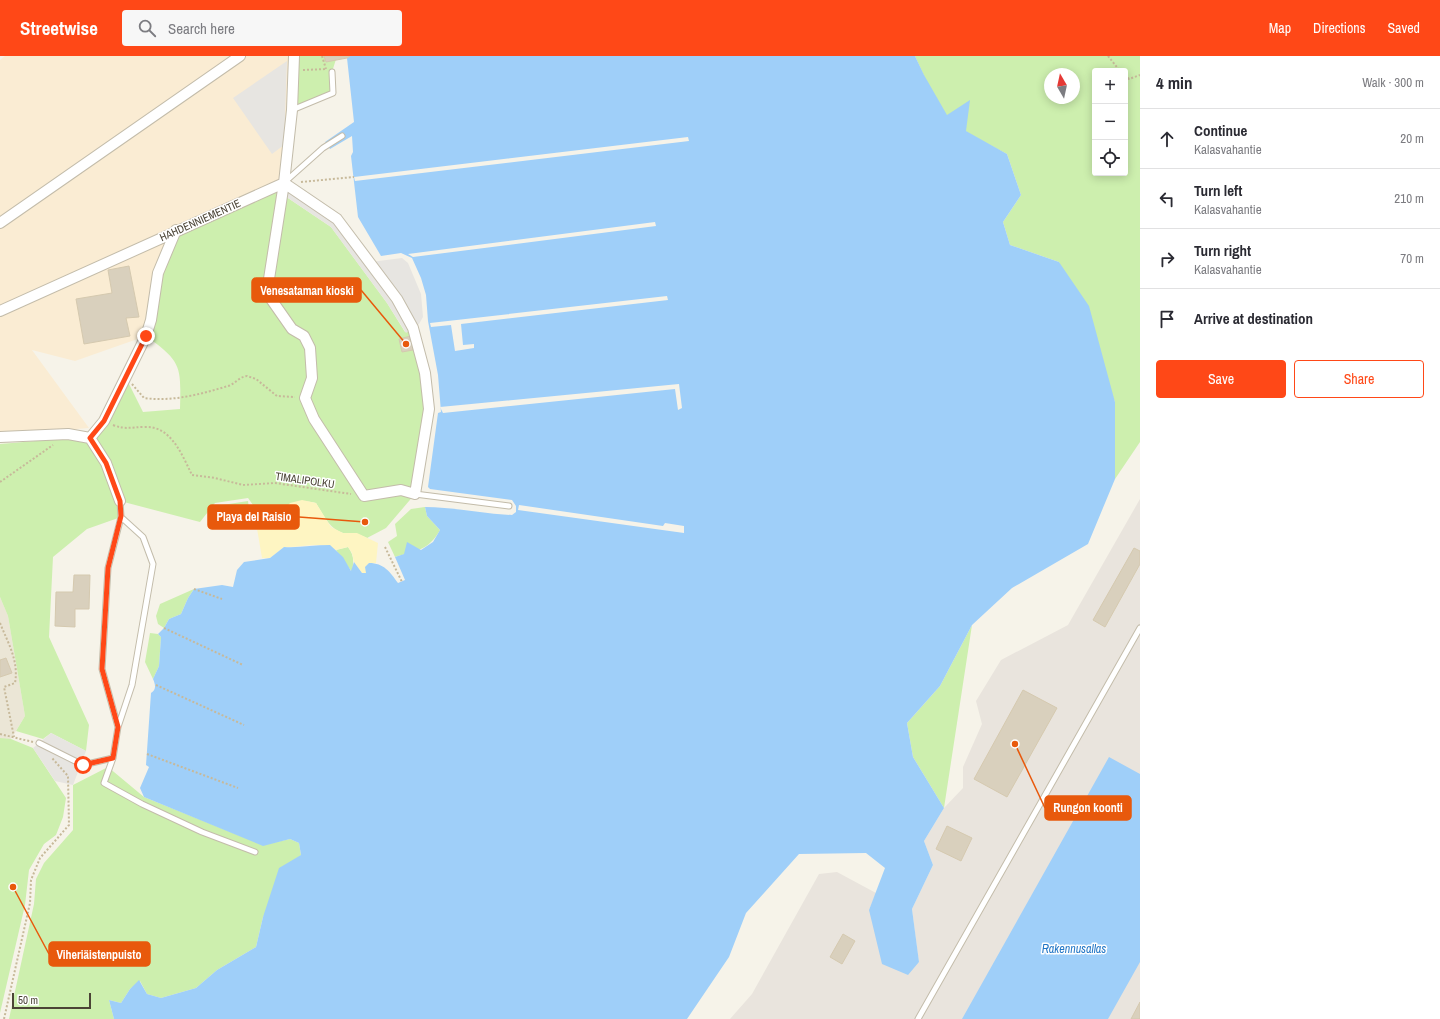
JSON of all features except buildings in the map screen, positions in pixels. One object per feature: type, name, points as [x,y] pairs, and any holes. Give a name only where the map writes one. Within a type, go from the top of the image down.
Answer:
[{"type":"street","points":[[0,223],[240,56]]},
{"type":"street","points":[[284,183],[337,219],[397,299],[413,328],[425,373],[429,409],[415,494],[402,490],[364,496],[314,419],[305,398],[312,378],[310,348],[304,336],[292,329],[271,299],[269,279],[284,183],[292,110],[294,56]]},
{"type":"street","name":"HAHDENNIEMENTIE","points":[[0,311],[176,230],[284,183]]},
{"type":"street","points":[[90,438],[104,421],[146,336],[151,320],[158,273],[176,230]]},
{"type":"street","points":[[0,437],[68,434],[90,438],[106,463],[120,501]]},
{"type":"lane","points":[[292,110],[333,92],[332,72]]},
{"type":"lane","points":[[284,183],[323,148],[342,136]]},
{"type":"lane","points":[[415,494],[509,506]]},
{"type":"lane","points":[[118,727],[102,669],[108,568],[121,516],[120,501]]},
{"type":"lane","points":[[121,516],[143,537],[153,564],[147,607],[132,685],[118,727],[113,758],[104,783],[142,804],[255,852]]},
{"type":"lane","points":[[918,1019],[1140,628]]},
{"type":"lane","points":[[39,743],[83,765],[113,758]]},
{"type":"path","points":[[322,56],[326,69]]},
{"type":"path","points":[[1108,56],[1118,68]]},
{"type":"path","points":[[293,71],[326,69],[332,72]]},
{"type":"path","points":[[1128,78],[1129,79],[1140,75]]},
{"type":"path","points":[[284,183],[354,177]]},
{"type":"path","points":[[127,377],[144,398],[157,400],[201,395],[230,386],[247,376],[256,379],[277,396],[305,398]]},
{"type":"path","name":"TIMALIPOLKU","points":[[104,421],[124,429],[146,426],[161,430],[176,444],[192,475],[243,485],[275,483],[364,496]]},
{"type":"path","points":[[0,482],[68,434]]},
{"type":"path","points":[[385,547],[402,582]]},
{"type":"path","points":[[194,589],[222,599]]},
{"type":"path","points":[[0,623],[14,657],[17,671],[15,683],[4,687],[14,737]]},
{"type":"path","points":[[164,628],[243,665]]},
{"type":"path","points":[[156,685],[244,725]]},
{"type":"path","points":[[147,754],[238,788]]},
{"type":"path","points":[[4,1019],[30,903],[31,880],[40,858],[69,825],[68,776]]},
{"type":"shaded area","points":[[5,56],[294,56],[284,183],[146,336],[75,361],[32,350],[89,428],[0,435],[0,60]]},
{"type":"shaded area","points":[[287,61],[284,145],[272,154],[233,98]]},
{"type":"shaded area","points":[[284,183],[337,219],[371,262],[402,258],[408,263],[421,294],[423,317],[419,324],[406,333],[387,303],[331,227],[282,194]]},
{"type":"shaded area","points":[[1140,499],[1140,1019],[730,1019],[752,994],[819,874],[837,872],[876,893],[869,910],[919,963],[912,909],[933,865],[924,841],[944,808],[963,788],[963,767],[982,724],[976,701],[1001,660],[1068,625]]},
{"type":"shaded area","points":[[0,597],[8,616],[25,716],[0,757]]},
{"type":"shaded area","points":[[51,733],[86,751],[73,785],[55,781],[33,748]]},
{"type":"green space","points":[[294,56],[337,56],[332,72],[333,93],[292,110]]},
{"type":"green space","points":[[915,56],[1140,56],[1140,442],[1115,479],[1115,402],[1059,262],[1010,245],[1003,222],[1021,195],[1007,154],[960,128],[947,116],[934,96]]},
{"type":"green space","points":[[284,183],[282,194],[331,227],[387,303],[405,332],[413,328],[429,409],[415,494],[386,528],[367,538],[357,534],[338,531],[330,525],[316,503],[311,502],[303,501],[291,504],[284,510],[253,505],[248,498],[215,503],[200,522],[120,501],[121,517],[87,529],[53,557],[49,637],[89,725],[86,751],[51,733],[43,739],[16,731],[25,716],[8,616],[0,597],[0,444],[90,438],[126,378],[143,412],[180,409],[180,383],[177,366],[167,352],[146,336],[158,273],[176,230]]},
{"type":"green space","points":[[248,501],[251,524],[219,529],[216,506]]},
{"type":"green space","points":[[425,507],[427,516],[440,530],[436,537],[421,549],[395,557],[388,542],[397,536],[395,524],[411,509]]},
{"type":"green space","points":[[348,547],[353,558],[352,572],[336,550]]},
{"type":"green space","points":[[194,589],[181,614],[169,619],[164,628],[158,624],[156,616],[160,604]]},
{"type":"green space","points":[[972,625],[944,808],[913,757],[907,723],[940,686]]},
{"type":"green space","points":[[150,633],[158,634],[161,637],[159,666],[153,679],[145,662]]},
{"type":"green space","points":[[0,738],[11,739],[33,748],[66,798],[63,817],[56,835],[44,844],[29,870],[25,905],[0,1013]]},
{"type":"green space","points":[[108,767],[144,797],[263,845],[290,839],[299,843],[301,855],[263,917],[256,947],[217,970],[196,988],[161,998],[147,994],[140,981],[130,989],[121,1003],[109,1000],[114,1019],[9,1019],[34,904],[36,879],[44,863],[73,830],[73,785]]},
{"type":"sand","points":[[302,500],[316,503],[331,527],[343,533],[357,533],[378,543],[376,563],[369,563],[366,573],[362,573],[354,562],[352,553],[348,547],[336,550],[324,545],[284,547],[270,558],[262,558],[253,505],[284,510],[290,503]]},
{"type":"water","points":[[350,56],[915,56],[947,115],[970,100],[966,131],[1007,154],[1021,195],[1003,222],[1010,245],[1059,262],[1089,306],[1115,402],[1115,479],[1088,544],[1012,588],[972,625],[940,686],[907,723],[913,757],[944,808],[924,841],[933,865],[912,909],[919,962],[908,975],[882,964],[869,910],[885,868],[866,853],[799,854],[746,913],[729,957],[687,1019],[114,1019],[109,1000],[121,1003],[130,989],[139,980],[147,994],[161,998],[196,988],[217,970],[256,947],[263,917],[279,868],[301,855],[299,843],[290,839],[263,846],[144,797],[140,788],[149,767],[146,765],[151,693],[155,688],[153,679],[159,666],[161,637],[158,634],[164,628],[169,619],[181,614],[194,589],[222,585],[233,587],[237,570],[244,562],[270,558],[284,547],[330,545],[343,557],[351,571],[354,562],[362,573],[366,573],[365,567],[369,563],[374,563],[383,566],[398,583],[405,580],[395,557],[404,554],[407,542],[421,550],[433,542],[440,530],[427,516],[425,507],[512,515],[516,512],[516,506],[512,500],[430,489],[428,487],[438,413],[441,412],[438,375],[428,321],[426,295],[421,278],[412,258],[401,253],[381,256],[358,217],[351,156],[353,152],[352,136],[330,149],[325,142],[354,122],[347,58]]},
{"type":"water","name":"Rakennusallas","points":[[1109,757],[1140,774],[1140,962],[1108,1019],[962,1019]]},
{"type":"pier","points":[[688,137],[689,141],[355,181],[354,177]]},
{"type":"pier","points":[[655,222],[656,226],[413,257],[408,254]]},
{"type":"pier","points":[[667,296],[668,300],[461,324],[463,345],[474,344],[474,348],[455,351],[451,325],[431,327],[430,323]]},
{"type":"pier","points":[[679,384],[682,408],[678,410],[675,389],[443,413],[440,407]]},
{"type":"pier","points":[[519,505],[663,526],[665,523],[684,526],[684,533],[518,510]]},
{"type":"place","name":"Venesataman kioski","points":[[406,344]]},
{"type":"place","name":"Playa del Raisio","points":[[365,522]]},
{"type":"place","name":"Rungon koonti","points":[[1015,744]]},
{"type":"place","name":"Viheriäistenpuisto","points":[[13,887]]},
{"type":"route","points":[[83,765],[113,758],[118,727],[102,669],[108,568],[121,516],[120,501],[106,463],[90,438],[104,421],[146,336]]}]
